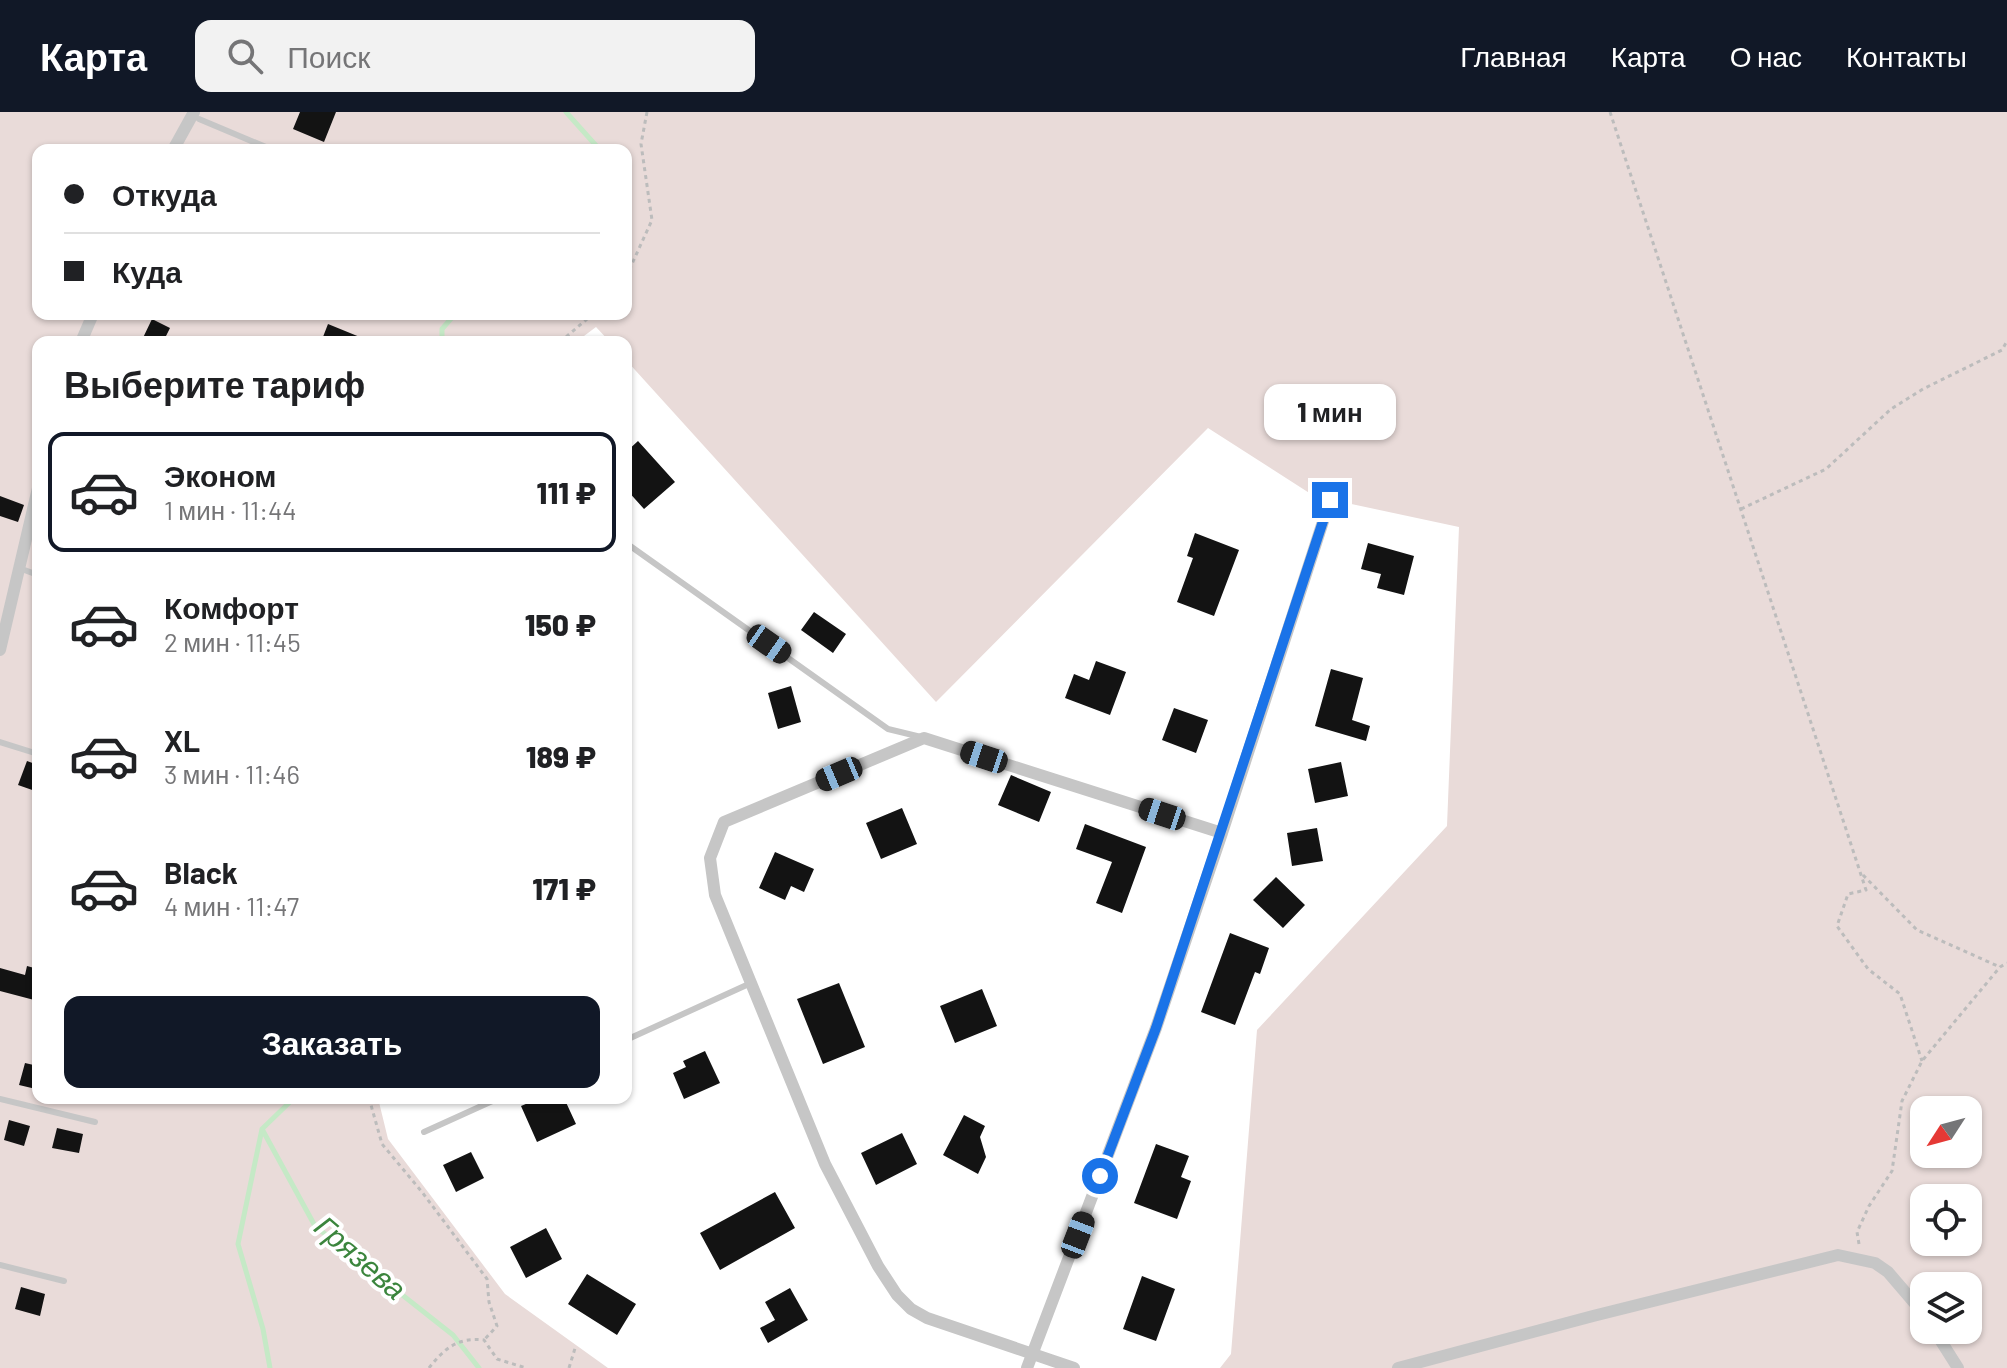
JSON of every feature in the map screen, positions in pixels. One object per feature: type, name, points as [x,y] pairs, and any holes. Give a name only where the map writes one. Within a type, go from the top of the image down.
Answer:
[{"type":"street","points":[[177,144],[197,116]]},
{"type":"street","points":[[1027,1368],[1156,1028],[1330,500]]},
{"type":"street","points":[[0,650],[32,513]]},
{"type":"street","points":[[1074,1368],[927,1318],[911,1309],[897,1295],[878,1266],[825,1164],[715,895],[710,858],[724,822],[924,738],[1222,833]]},
{"type":"street","points":[[1398,1368],[1838,1255],[1875,1263],[1888,1272],[1910,1298]]},
{"type":"street","points":[[1943,1344],[1958,1368]]},
{"type":"lane","points":[[197,116],[260,144]]},
{"type":"lane","points":[[632,547],[888,729],[924,738]]},
{"type":"lane","points":[[19,568],[32,573]]},
{"type":"lane","points":[[0,742],[32,752]]},
{"type":"lane","points":[[632,1037],[751,983]]},
{"type":"lane","points":[[0,1099],[95,1122]]},
{"type":"lane","points":[[424,1132],[486,1104]]},
{"type":"lane","points":[[0,1265],[64,1281]]},
{"type":"path","points":[[632,264],[652,220],[641,144],[647,112]]},
{"type":"path","points":[[1610,112],[1866,890],[1848,894],[1837,926],[1868,969],[1900,994],[1922,1061]]},
{"type":"path","points":[[567,336],[586,320]]},
{"type":"path","points":[[1741,509],[1826,469],[1891,409],[1923,389],[2002,350],[2007,341]]},
{"type":"path","points":[[1861,873],[1917,930],[2000,967]]},
{"type":"path","points":[[1858,1240],[1857,1232],[1869,1206],[1892,1171],[1902,1101],[1922,1061],[2000,967],[2007,963]]},
{"type":"path","points":[[371,1104],[382,1144],[487,1279],[489,1302],[497,1326],[484,1340]]},
{"type":"path","points":[[429,1368],[445,1348],[475,1339],[484,1340],[497,1359],[526,1368]]},
{"type":"path","points":[[569,1368],[576,1345]]},
{"type":"shaded area","points":[[0,112],[2007,112],[2007,1368],[1220,1368],[1231,1354],[1257,1030],[1447,826],[1459,527],[1314,496],[1208,428],[936,702],[632,367],[632,336],[604,336],[596,327],[584,336],[32,336],[32,1104],[379,1104],[388,1139],[505,1294],[608,1368],[0,1368]]},
{"type":"building","points":[[300,112],[336,112],[324,142],[293,129]]},
{"type":"building","points":[[152,320],[170,328],[166,336],[144,336]]},
{"type":"building","points":[[328,324],[357,336],[323,336]]},
{"type":"building","points":[[638,441],[675,482],[644,509],[632,496],[632,446]]},
{"type":"building","points":[[0,496],[24,505],[18,522],[0,516]]},
{"type":"building","points":[[1195,533],[1239,550],[1214,616],[1177,602],[1193,558],[1187,556]]},
{"type":"building","points":[[1368,543],[1414,556],[1404,595],[1377,588],[1381,574],[1361,569]]},
{"type":"building","points":[[814,612],[846,634],[833,653],[801,630]]},
{"type":"building","points":[[1096,661],[1126,672],[1110,715],[1065,698],[1074,674],[1089,680]]},
{"type":"building","points":[[1331,669],[1363,678],[1352,720],[1370,726],[1366,741],[1315,726]]},
{"type":"building","points":[[791,686],[801,722],[778,729],[768,693]]},
{"type":"building","points":[[1174,708],[1208,720],[1196,753],[1162,740]]},
{"type":"building","points":[[27,761],[32,763],[32,790],[18,785]]},
{"type":"building","points":[[1341,762],[1348,796],[1315,803],[1308,769]]},
{"type":"building","points":[[1011,775],[1051,792],[1039,822],[998,805]]},
{"type":"building","points":[[902,808],[917,844],[881,859],[866,823]]},
{"type":"building","points":[[1085,824],[1146,847],[1122,913],[1096,903],[1112,862],[1076,849]]},
{"type":"building","points":[[1317,828],[1323,861],[1292,866],[1287,833]]},
{"type":"building","points":[[775,852],[814,869],[804,892],[791,886],[785,900],[759,888]]},
{"type":"building","points":[[1276,877],[1305,905],[1283,928],[1253,900]]},
{"type":"building","points":[[1230,933],[1269,948],[1260,974],[1255,972],[1235,1025],[1201,1012]]},
{"type":"building","points":[[27,966],[32,967],[32,999],[0,991],[0,968],[25,975]]},
{"type":"building","points":[[839,983],[865,1047],[823,1064],[797,999]]},
{"type":"building","points":[[982,989],[997,1026],[955,1043],[940,1006]]},
{"type":"building","points":[[705,1051],[720,1083],[684,1099],[673,1073],[686,1067],[683,1061]]},
{"type":"building","points":[[25,1063],[32,1065],[32,1088],[19,1085]]},
{"type":"building","points":[[567,1104],[576,1124],[537,1142],[521,1106]]},
{"type":"building","points":[[964,1115],[985,1126],[980,1137],[986,1157],[978,1174],[943,1155]]},
{"type":"building","points":[[9,1120],[30,1126],[24,1146],[4,1140]]},
{"type":"building","points":[[57,1128],[83,1134],[79,1153],[52,1148]]},
{"type":"building","points":[[902,1133],[917,1164],[876,1185],[861,1153]]},
{"type":"building","points":[[1156,1144],[1189,1156],[1181,1177],[1191,1181],[1177,1219],[1134,1203]]},
{"type":"building","points":[[471,1152],[484,1178],[456,1192],[443,1165]]},
{"type":"building","points":[[775,1192],[795,1228],[720,1270],[700,1233]]},
{"type":"building","points":[[546,1228],[562,1259],[526,1278],[510,1247]]},
{"type":"building","points":[[587,1274],[636,1304],[617,1335],[568,1304]]},
{"type":"building","points":[[1142,1276],[1175,1289],[1156,1341],[1123,1329]]},
{"type":"building","points":[[21,1287],[45,1294],[40,1316],[15,1309]]},
{"type":"building","points":[[790,1288],[808,1320],[768,1343],[760,1328],[775,1320],[765,1302]]},
{"type":"waterway","name":"Грязева","points":[[566,112],[595,144]]},
{"type":"waterway","name":"Грязева","points":[[442,336],[442,329],[450,320]]},
{"type":"waterway","name":"Грязева","points":[[288,1104],[262,1129],[315,1226],[453,1335],[479,1368]]},
{"type":"waterway","points":[[262,1129],[238,1244],[263,1329],[270,1368]]},
{"type":"route","points":[[1100,1176],[1156,1028],[1330,500]]}]
